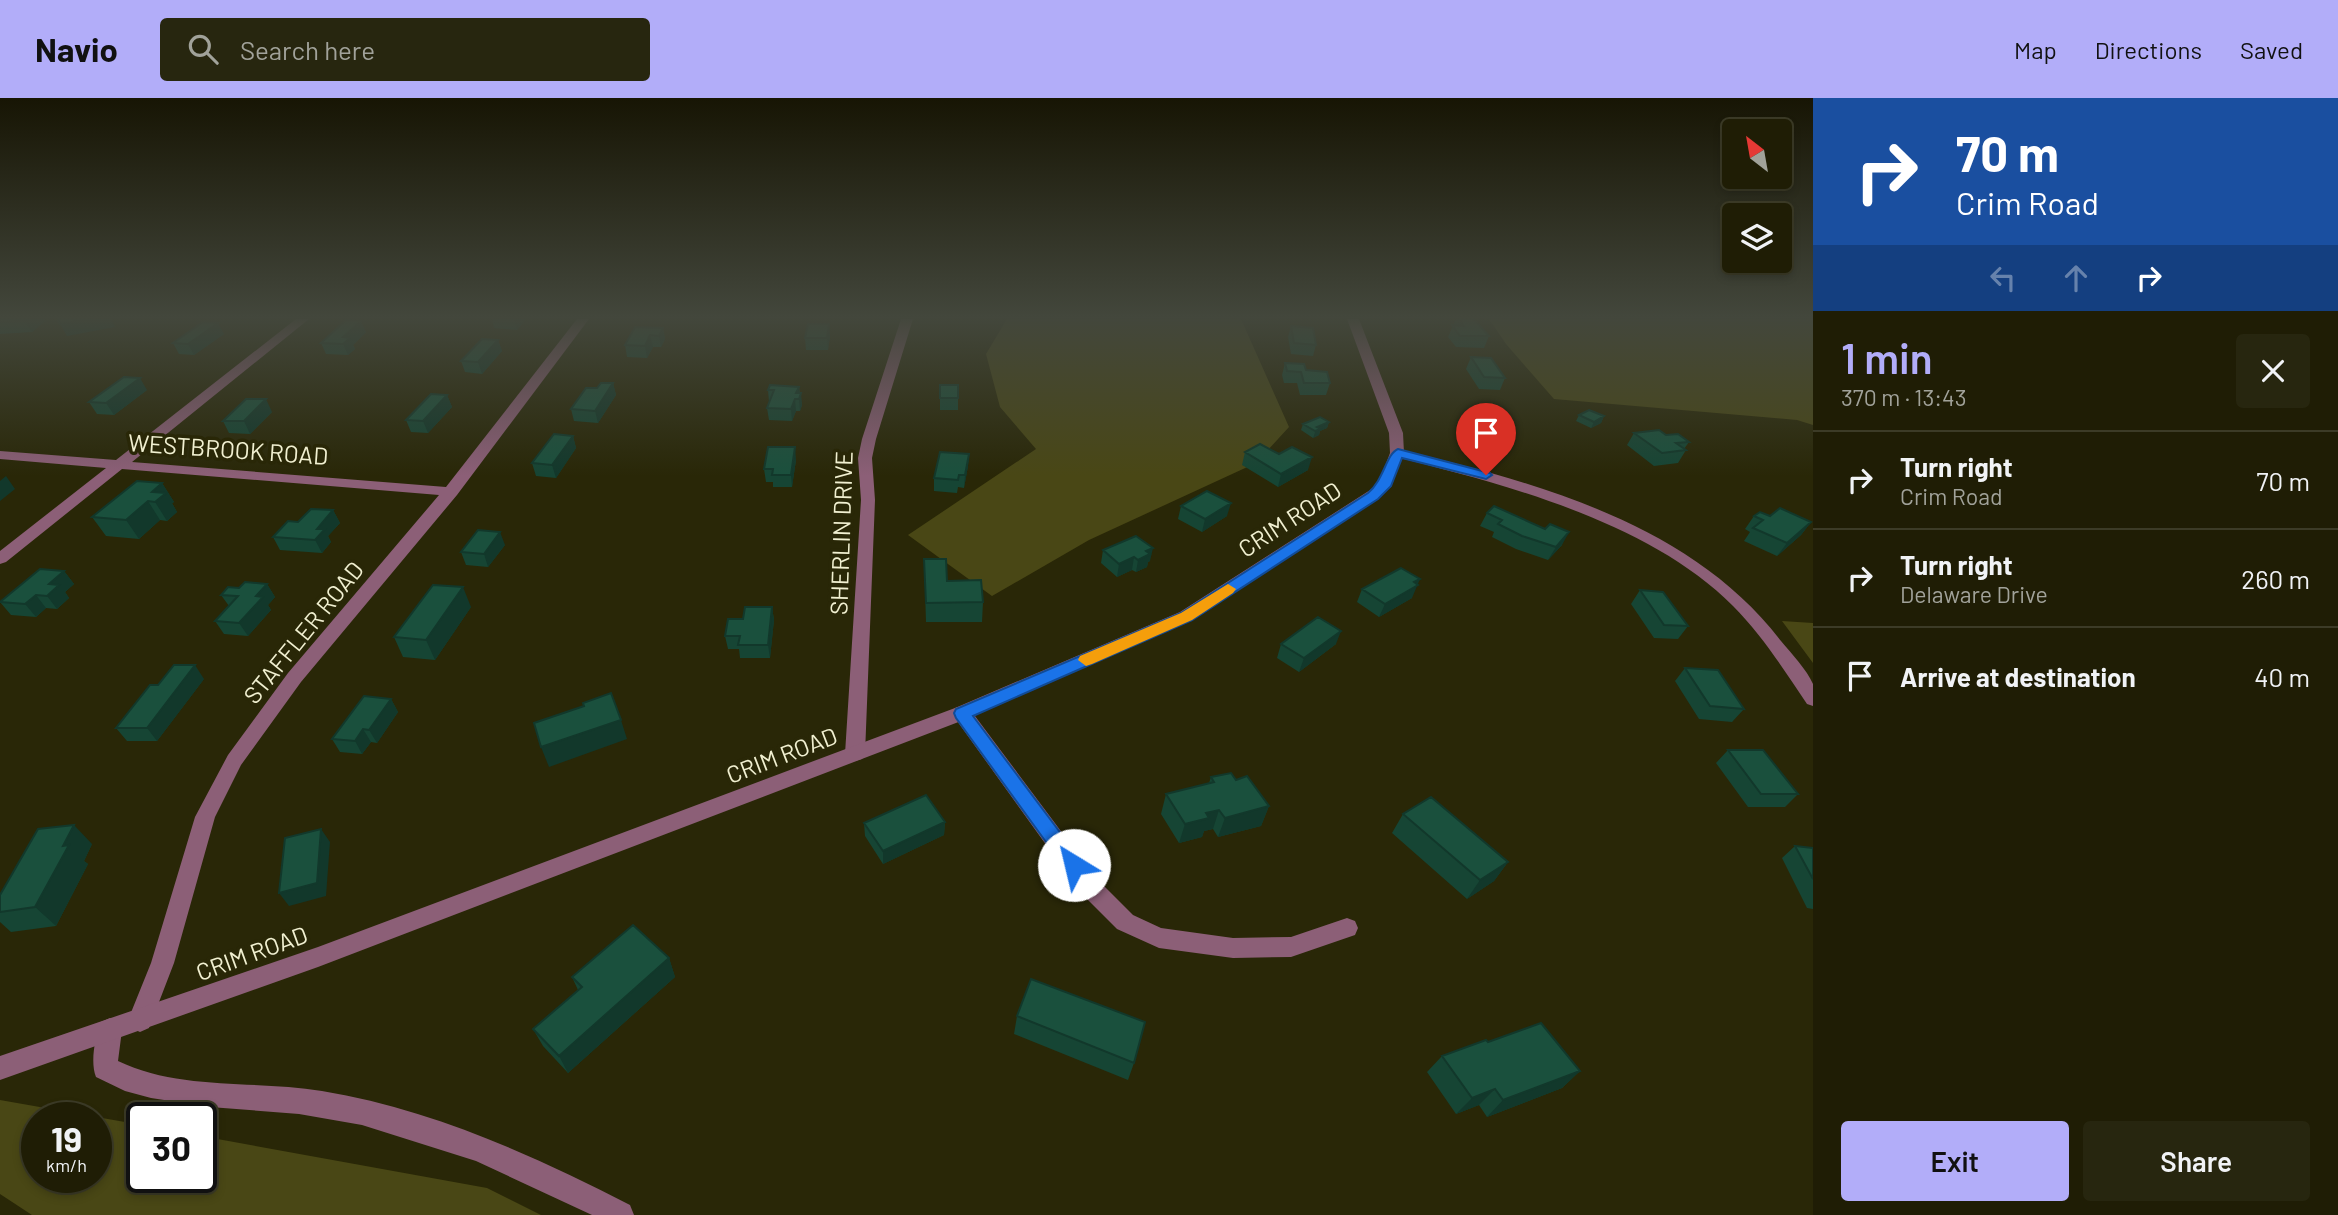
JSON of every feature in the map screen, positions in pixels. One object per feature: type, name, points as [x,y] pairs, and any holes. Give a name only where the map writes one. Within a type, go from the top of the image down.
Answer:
[{"type":"street","points":[[0,559],[237,371]]},
{"type":"street","name":"STAFFLER ROAD","points":[[140,1020],[157,985],[181,887],[218,789],[273,707],[452,492],[544,371]]},
{"type":"street","name":"SHERLIN DRIVE","points":[[855,754],[868,500],[865,458],[890,371]]},
{"type":"street","points":[[1374,371],[1391,414],[1398,453],[1486,475],[1610,521],[1676,555],[1738,601],[1789,663],[1813,699]]},
{"type":"street","name":"CRIM ROAD","points":[[7,1062],[140,1020],[318,957],[855,754],[962,713],[1186,616],[1373,496],[1384,486],[1398,453]]},
{"type":"street","name":"WESTBROOK ROAD","points":[[0,455],[452,492]]},
{"type":"street","points":[[962,713],[1088,885],[1125,922],[1159,938],[1233,948],[1292,947],[1347,928]]},
{"type":"street","points":[[110,1030],[105,1068],[118,1077],[162,1087],[323,1104],[375,1117],[458,1141],[565,1185],[620,1215]]},
{"type":"shaded area","points":[[991,371],[1264,371],[1289,427],[1256,463],[1089,540],[992,596],[908,535],[1036,449],[1000,407]]},
{"type":"shaded area","points":[[1530,371],[1813,371],[1813,425],[1797,420],[1554,399]]},
{"type":"shaded area","points":[[1782,621],[1813,623],[1813,663]]},
{"type":"shaded area","points":[[0,1100],[21,1104],[21,1193],[112,1193],[112,1120],[126,1122],[126,1193],[217,1193],[217,1139],[487,1188],[541,1215],[32,1215],[0,1194]]},
{"type":"building","points":[[1289,371],[1327,372],[1330,383],[1304,383],[1301,372]]},
{"type":"building","points":[[1480,371],[1500,371],[1505,378],[1484,377]]},
{"type":"building","points":[[124,377],[140,378],[106,403],[89,402]]},
{"type":"building","points":[[601,383],[613,383],[595,411],[571,409],[586,388],[597,388]]},
{"type":"building","points":[[770,385],[799,387],[796,393],[801,393],[799,399],[795,399],[791,409],[767,408],[774,390],[768,390]]},
{"type":"building","points":[[940,385],[958,385],[958,398],[940,398]]},
{"type":"building","points":[[431,394],[447,395],[423,421],[406,420]]},
{"type":"building","points":[[246,399],[266,399],[244,421],[223,421]]},
{"type":"building","points":[[1589,410],[1604,416],[1594,422],[1579,415]]},
{"type":"building","points":[[1320,417],[1329,422],[1317,427],[1321,429],[1315,431],[1303,424]]},
{"type":"building","points":[[1659,430],[1666,435],[1678,434],[1689,442],[1676,443],[1686,450],[1662,453],[1634,433]]},
{"type":"building","points":[[554,434],[573,436],[552,465],[532,463]]},
{"type":"building","points":[[1260,444],[1279,454],[1292,447],[1312,457],[1281,474],[1245,452]]},
{"type":"building","points":[[768,447],[795,447],[791,475],[772,475],[773,469],[764,469]]},
{"type":"building","points":[[940,452],[969,454],[965,475],[959,475],[958,480],[934,478]]},
{"type":"building","points":[[137,481],[162,483],[152,492],[166,493],[155,502],[148,501],[126,520],[92,517]]},
{"type":"building","points":[[1207,491],[1231,503],[1205,519],[1181,506]]},
{"type":"building","points":[[1494,506],[1545,529],[1550,524],[1569,532],[1556,547],[1522,536],[1498,524],[1502,520],[1487,513]]},
{"type":"building","points":[[1780,508],[1811,522],[1787,543],[1753,528],[1763,520],[1754,516],[1760,512],[1770,516]]},
{"type":"building","points":[[311,509],[333,510],[317,529],[325,529],[315,540],[273,537],[288,521],[298,522]]},
{"type":"building","points":[[478,530],[500,532],[484,554],[461,552]]},
{"type":"building","points":[[1136,536],[1153,548],[1146,551],[1150,554],[1138,560],[1134,557],[1119,564],[1103,550]]},
{"type":"building","points":[[924,559],[946,559],[947,581],[981,580],[983,602],[926,603]]},
{"type":"building","points":[[1401,568],[1420,579],[1414,582],[1418,585],[1385,604],[1362,589]]},
{"type":"building","points":[[40,569],[64,571],[49,584],[59,585],[47,596],[36,595],[25,604],[0,602]]},
{"type":"building","points":[[245,582],[267,584],[256,596],[263,597],[239,623],[215,621],[238,596],[221,595],[228,587],[239,588]]},
{"type":"building","points":[[433,585],[463,587],[426,640],[394,637]]},
{"type":"building","points":[[1640,590],[1663,592],[1688,626],[1664,625]]},
{"type":"building","points":[[745,607],[772,607],[768,645],[738,645],[740,636],[725,636],[728,619],[743,619]]},
{"type":"building","points":[[1318,617],[1341,631],[1304,658],[1281,644]]},
{"type":"building","points":[[174,665],[195,665],[147,728],[116,728],[150,685],[158,685]]},
{"type":"building","points":[[1685,668],[1718,670],[1744,709],[1710,706]]},
{"type":"building","points":[[611,693],[621,720],[541,747],[534,723],[584,706],[583,703]]},
{"type":"building","points":[[364,696],[391,699],[369,730],[363,729],[355,741],[332,739]]},
{"type":"building","points":[[1728,750],[1763,750],[1798,794],[1761,794]]},
{"type":"building","points":[[1231,773],[1236,780],[1247,776],[1269,806],[1225,818],[1219,810],[1206,813],[1209,818],[1185,824],[1166,794],[1214,782],[1211,777]]},
{"type":"building","points":[[926,795],[945,822],[883,851],[864,823]]},
{"type":"building","points":[[1431,797],[1508,862],[1480,880],[1403,814]]},
{"type":"building","points":[[74,825],[63,846],[69,845],[35,907],[0,912],[0,895],[38,829]]},
{"type":"building","points":[[321,829],[317,883],[279,893],[285,838]]},
{"type":"building","points":[[1795,846],[1813,848],[1813,879]]},
{"type":"building","points":[[633,925],[669,958],[559,1056],[533,1029],[582,987],[572,977]]},
{"type":"building","points":[[1031,979],[1145,1022],[1134,1063],[1017,1016]]},
{"type":"building","points":[[1541,1023],[1580,1071],[1503,1100],[1495,1089],[1472,1098],[1442,1056],[1486,1040],[1488,1042]]},
{"type":"slow traffic","points":[[1086,660],[1186,616],[1228,589]]},
{"type":"route","points":[[1074,865],[962,713],[1186,616],[1373,496],[1384,486],[1398,453],[1486,475]]}]
